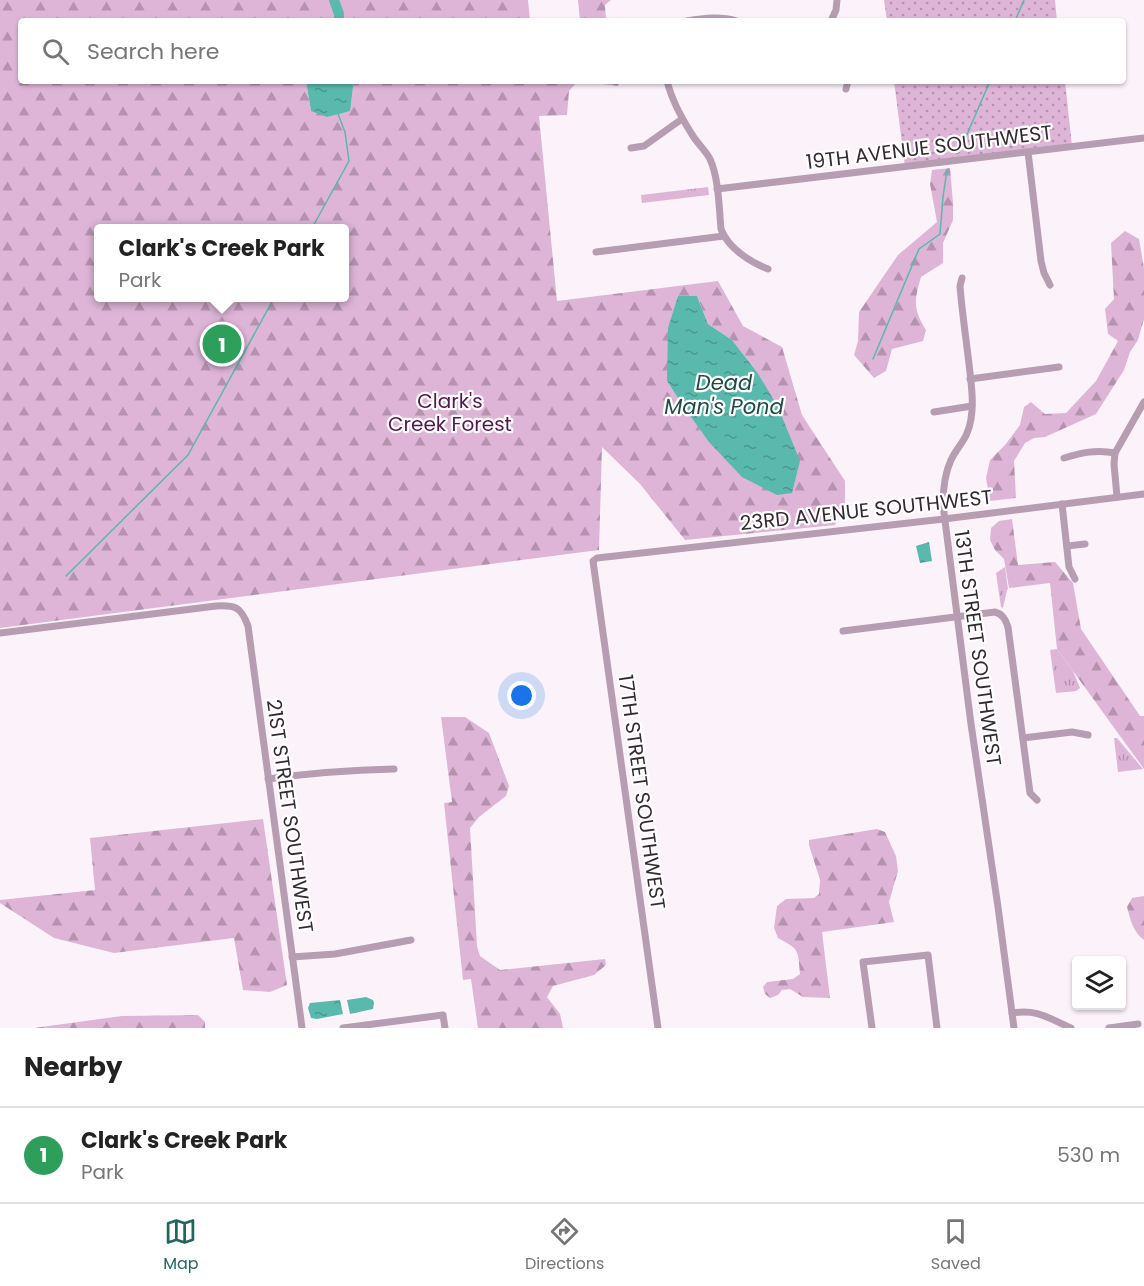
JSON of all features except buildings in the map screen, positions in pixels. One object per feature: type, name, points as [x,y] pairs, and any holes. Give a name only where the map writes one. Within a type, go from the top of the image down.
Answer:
[{"type":"street","points":[[832,18],[837,0]]},
{"type":"street","points":[[708,18],[724,18]]},
{"type":"street","points":[[668,84],[682,119],[709,158],[717,189],[724,236],[746,258],[768,269]]},
{"type":"street","points":[[846,89],[847,84]]},
{"type":"street","points":[[631,148],[644,146],[682,119]]},
{"type":"street","name":"19TH AVENUE SOUTHWEST","points":[[717,189],[1144,138]]},
{"type":"street","points":[[1028,152],[1041,261],[1050,285]]},
{"type":"street","points":[[596,252],[724,236]]},
{"type":"street","name":"13TH STREET SOUTHWEST","points":[[962,278],[960,286],[972,406],[968,433],[952,459],[944,480],[944,519],[1014,1028]]},
{"type":"street","points":[[970,379],[1059,367]]},
{"type":"street","points":[[1117,497],[1115,453],[1144,402]]},
{"type":"street","points":[[934,412],[972,406]]},
{"type":"street","points":[[1064,458],[1100,450],[1115,453]]},
{"type":"street","name":"23RD AVENUE SOUTHWEST","points":[[593,561],[597,558],[1144,494]]},
{"type":"street","points":[[1062,504],[1070,571],[1075,579]]},
{"type":"street","points":[[1067,546],[1085,544]]},
{"type":"street","name":"17TH STREET SOUTHWEST","points":[[593,561],[658,1028]]},
{"type":"street","name":"21ST STREET SOUTHWEST","points":[[0,633],[216,606],[234,606],[244,614],[248,626],[302,1028]]},
{"type":"street","points":[[843,632],[995,612],[1005,618],[1030,793],[1037,800]]},
{"type":"street","points":[[1023,738],[1072,732],[1088,735]]},
{"type":"street","points":[[268,779],[394,768]]},
{"type":"street","points":[[292,957],[341,953],[411,940]]},
{"type":"street","points":[[872,1028],[863,962],[928,955],[937,1028]]},
{"type":"street","points":[[1012,1013],[1024,1011],[1041,1014],[1071,1028]]},
{"type":"street","points":[[346,1028],[443,1015],[445,1028]]},
{"type":"street","points":[[1108,1028],[1138,1024]]},
{"type":"green space","name":"Clark's Creek Forest","points":[[0,0],[528,0],[530,18],[18,18],[18,84],[306,84],[311,111],[353,86],[353,84],[575,84],[569,91],[567,115],[539,116],[557,301],[718,281],[743,326],[782,347],[802,415],[845,481],[845,503],[835,525],[685,540],[640,484],[602,447],[599,550],[0,628]],"holes":[[[697,296],[708,324],[732,340],[757,372],[708,441],[667,381]]]},
{"type":"green space","points":[[578,0],[611,0],[605,5],[606,18],[580,18]]},
{"type":"green space","points":[[884,0],[1055,0],[1057,18],[887,18]]},
{"type":"green space","points":[[894,84],[1065,84],[1072,146],[905,167]]},
{"type":"green space","points":[[950,168],[953,220],[943,243],[943,263],[921,277],[917,292],[917,310],[926,330],[923,341],[892,349],[886,371],[874,378],[854,355],[858,341],[859,312],[898,255],[937,222],[930,184],[932,170]]},
{"type":"green space","points":[[708,187],[709,195],[642,203],[641,195]]},
{"type":"green space","points":[[1125,231],[1139,239],[1144,268],[1144,319],[1138,340],[1130,352],[1124,370],[1096,414],[1045,437],[1034,438],[1025,443],[1014,461],[1016,498],[990,501],[986,478],[990,460],[1020,425],[1024,407],[1031,402],[1045,414],[1066,413],[1096,381],[1118,341],[1108,334],[1105,309],[1114,299],[1111,243]]},
{"type":"green space","points":[[1012,519],[1018,565],[1055,562],[1073,583],[1081,629],[1140,716],[1144,716],[1144,769],[1057,649],[1050,583],[1009,588],[1004,559],[995,550],[990,540],[991,528],[999,521]]},
{"type":"green space","points":[[1005,567],[1008,589],[1003,608],[996,573]]},
{"type":"green space","points":[[1057,649],[1073,671],[1080,688],[1076,691],[1056,693],[1050,650]]},
{"type":"green space","points":[[441,717],[465,717],[489,733],[509,786],[506,796],[479,817],[470,828],[477,946],[480,956],[500,970],[605,959],[606,965],[594,975],[553,986],[547,997],[560,1014],[563,1028],[478,1028],[471,979],[463,980],[444,803],[452,802]]},
{"type":"green space","points":[[1114,738],[1117,738],[1143,769],[1118,772]]},
{"type":"green space","points":[[263,819],[287,985],[270,992],[243,990],[234,938],[114,953],[54,938],[0,903],[0,900],[95,890],[90,838]]},
{"type":"green space","points":[[877,829],[885,832],[896,856],[898,871],[889,902],[894,922],[822,932],[830,998],[803,997],[790,989],[782,990],[778,995],[770,998],[765,994],[763,987],[767,982],[793,979],[800,974],[799,960],[794,948],[778,938],[774,928],[777,906],[786,899],[814,898],[819,894],[820,880],[809,840]]},
{"type":"green space","points":[[1144,896],[1144,940],[1135,929],[1127,907],[1132,898]]},
{"type":"green space","points":[[198,1015],[205,1022],[205,1028],[34,1028],[122,1016]]},
{"type":"water","points":[[306,84],[353,84],[350,111],[327,117],[311,111]]},
{"type":"water","name":"Dead Man's Pond","points":[[678,296],[697,296],[708,324],[732,340],[757,372],[778,407],[800,461],[792,493],[777,495],[742,477],[708,441],[667,381],[668,328]]},
{"type":"water","points":[[929,542],[932,561],[920,563],[916,546]]},
{"type":"water","points":[[366,997],[373,1000],[373,1009],[350,1014],[347,1000]]},
{"type":"water","points":[[340,1000],[343,1014],[311,1018],[308,1008],[310,1003]]},
{"type":"waterway","points":[[334,0],[339,18]]},
{"type":"waterway","points":[[1016,18],[1024,0]]},
{"type":"waterway","points":[[959,153],[989,84]]},
{"type":"waterway","points":[[314,224],[349,161],[345,132],[338,114]]},
{"type":"waterway","points":[[873,359],[919,249],[940,234],[947,170]]},
{"type":"waterway","points":[[66,576],[188,455],[272,302]]},
{"type":"place","name":"Clark's Creek Park","points":[[222,344]]}]
